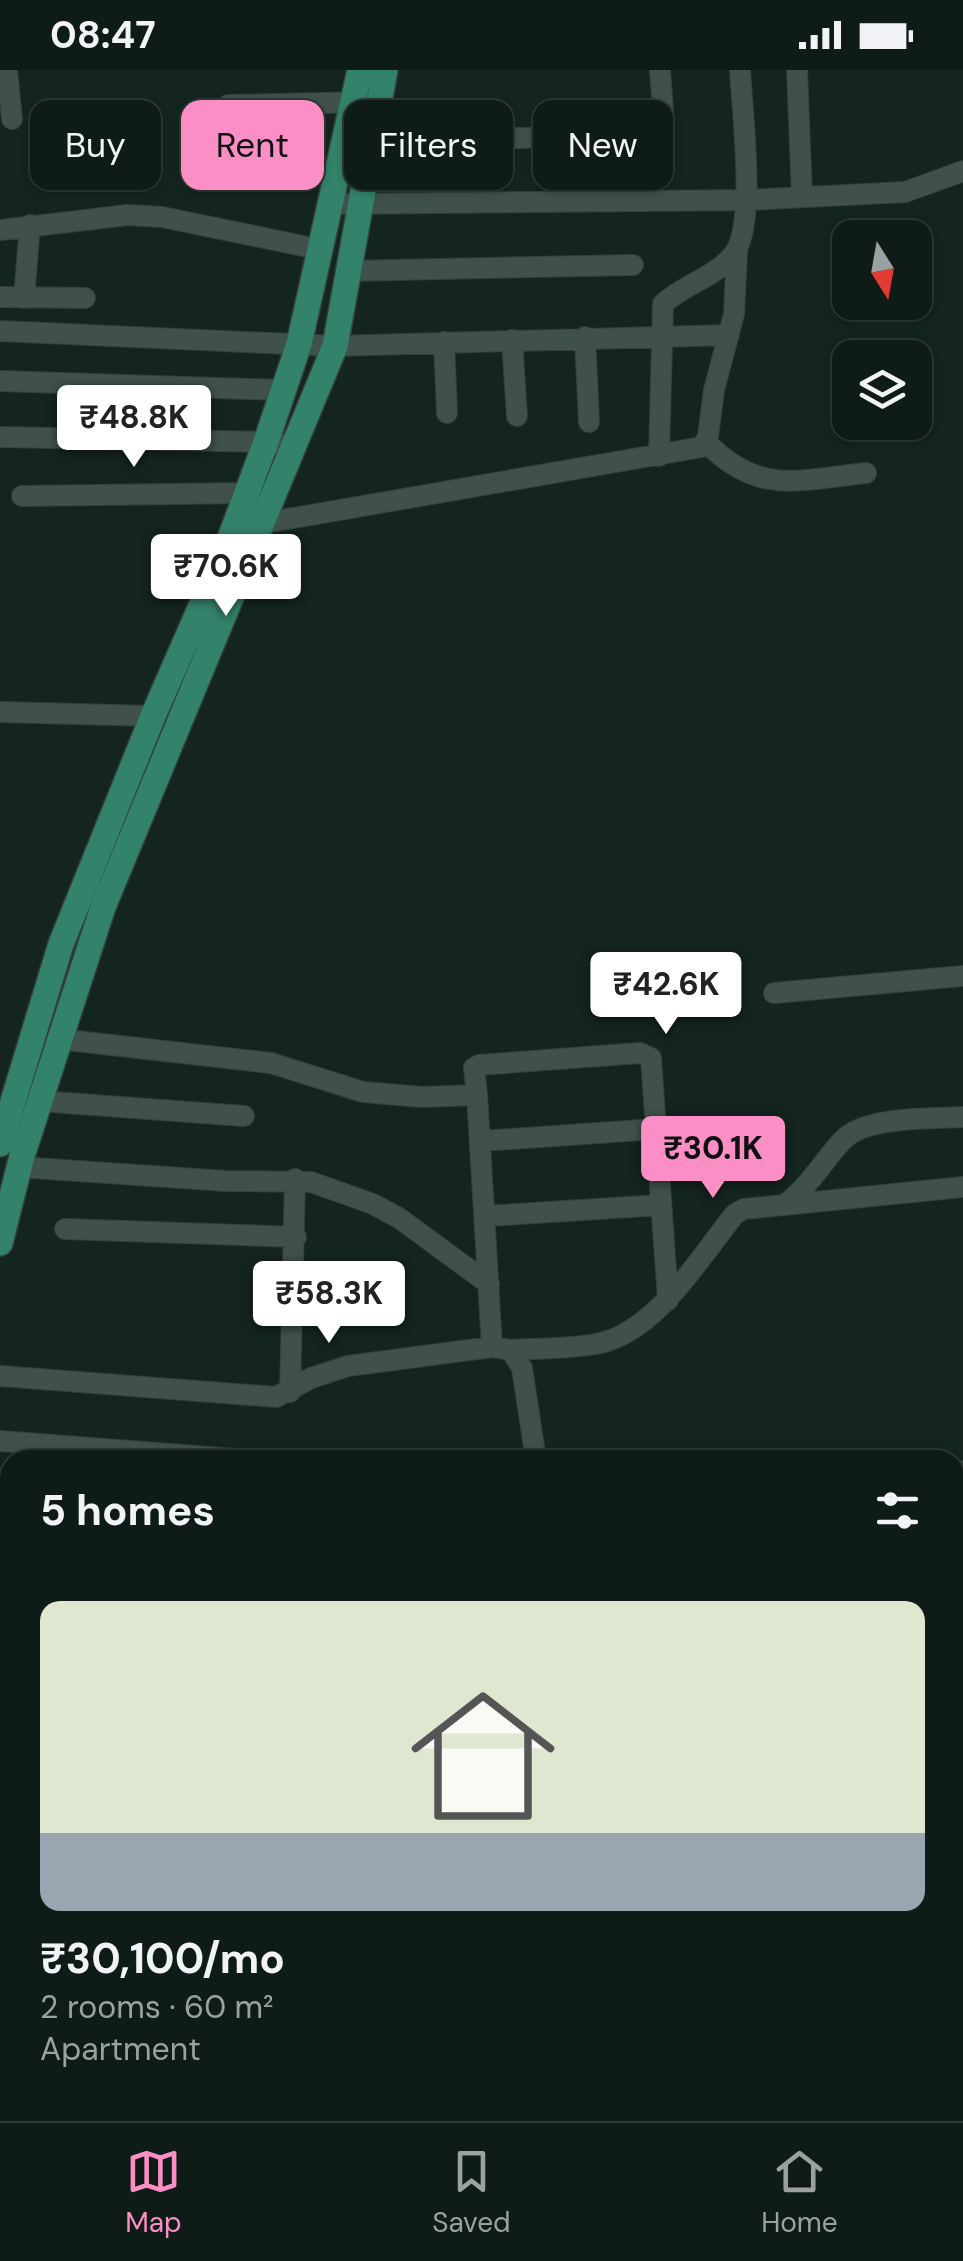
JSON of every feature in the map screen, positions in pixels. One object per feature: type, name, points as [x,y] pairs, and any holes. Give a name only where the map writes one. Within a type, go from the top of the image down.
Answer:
[{"type":"main road","points":[[360,70],[367,100]]},
{"type":"main road","points":[[368,100],[386,70]]},
{"type":"main road","points":[[0,1144],[61,944],[266,442],[298,344],[329,204],[344,164]]},
{"type":"main road","points":[[0,1243],[39,1101],[103,907],[265,524],[335,346],[347,271],[366,190]]},
{"type":"street","points":[[0,72],[8,70],[12,119]]},
{"type":"street","points":[[513,138],[657,134],[664,123],[660,70]]},
{"type":"street","points":[[265,524],[694,450],[706,442],[714,390],[729,335],[736,252],[747,200],[740,70]]},
{"type":"street","points":[[797,70],[802,197]]},
{"type":"street","points":[[329,204],[747,200],[905,192],[963,171]]},
{"type":"street","points":[[0,230],[128,215],[162,217],[318,249]]},
{"type":"street","points":[[24,298],[30,225]]},
{"type":"street","points":[[659,456],[663,304],[736,252]]},
{"type":"street","points":[[347,271],[634,264]]},
{"type":"street","points":[[0,298],[85,298]]},
{"type":"street","points":[[0,331],[335,346],[729,335]]},
{"type":"street","points":[[585,337],[589,422]]},
{"type":"street","points":[[512,340],[517,416]]},
{"type":"street","points":[[444,342],[448,413]]},
{"type":"street","points":[[0,380],[284,390]]},
{"type":"street","points":[[0,437],[266,442],[294,446]]},
{"type":"street","points":[[706,442],[728,465],[747,475],[794,480],[866,473]]},
{"type":"street","points":[[22,496],[247,494]]},
{"type":"street","points":[[0,712],[153,716]]},
{"type":"street","points":[[774,993],[963,976]]},
{"type":"street","points":[[58,1040],[272,1063],[363,1092],[422,1097],[477,1095]]},
{"type":"street","points":[[534,1450],[522,1368],[501,1348],[488,1284],[482,1141],[474,1068],[479,1064],[640,1053],[652,1062],[668,1300]]},
{"type":"street","points":[[39,1101],[244,1116]]},
{"type":"street","points":[[786,1203],[815,1178],[843,1140],[861,1127],[963,1117]]},
{"type":"street","points":[[482,1141],[656,1130]]},
{"type":"street","points":[[19,1167],[226,1181],[295,1179],[374,1204],[488,1284]]},
{"type":"street","points":[[290,1392],[295,1179]]},
{"type":"street","points":[[0,1376],[276,1397],[311,1378],[348,1366],[501,1348],[599,1344],[633,1327],[668,1300],[735,1214],[744,1209],[963,1187]]},
{"type":"street","points":[[486,1216],[661,1204]]},
{"type":"street","points":[[65,1229],[296,1237]]},
{"type":"street","points":[[0,1441],[117,1450]]}]
